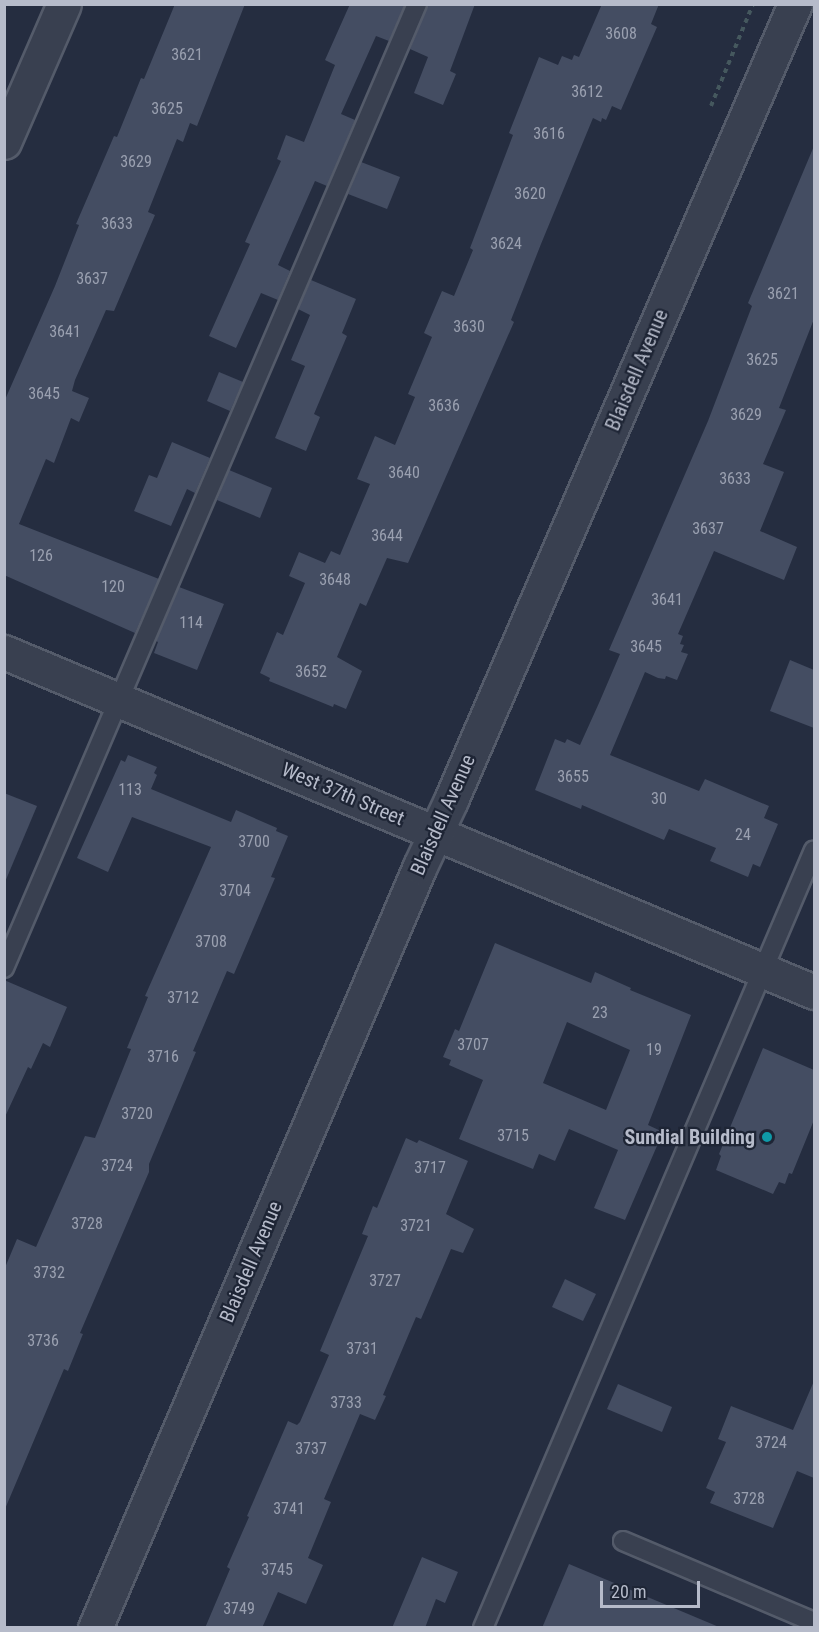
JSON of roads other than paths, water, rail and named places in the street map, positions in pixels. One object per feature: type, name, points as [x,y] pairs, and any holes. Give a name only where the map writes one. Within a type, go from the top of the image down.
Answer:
[{"type":"street","points":[[4,142],[64,4]]},
{"type":"street","name":"Blaisdell Avenue","points":[[95,1628],[435,833],[795,4]]},
{"type":"street","name":"West 37th Street","points":[[4,652],[814,992]]},
{"type":"lane","points":[[4,968],[417,4]]},
{"type":"lane","points":[[483,1628],[814,850]]},
{"type":"lane","points":[[623,1542],[814,1622]]},
{"type":"place","name":"Sundial Building","points":[[767,1137]]}]
